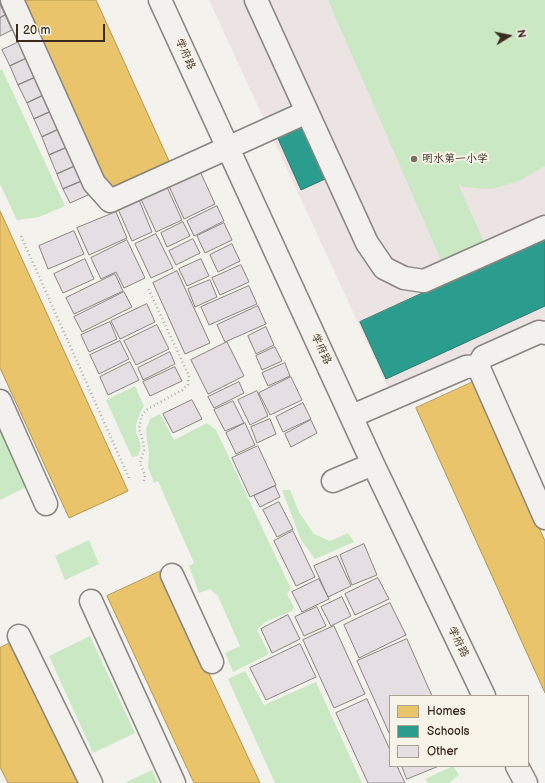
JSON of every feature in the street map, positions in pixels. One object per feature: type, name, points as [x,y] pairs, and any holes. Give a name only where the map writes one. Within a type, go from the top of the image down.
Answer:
[{"type":"street","points":[[12,0],[94,182],[110,201],[307,112]]},
{"type":"street","name":"学府路","points":[[160,0],[374,464],[484,695]]},
{"type":"street","points":[[256,0],[367,243],[384,268],[404,278],[424,281],[545,227]]},
{"type":"street","points":[[478,366],[483,357],[539,332],[545,333]]},
{"type":"street","points":[[352,416],[466,367],[478,366]]},
{"type":"street","points":[[478,366],[545,518]]},
{"type":"street","points":[[0,401],[46,504]]},
{"type":"street","points":[[333,481],[374,464]]},
{"type":"street","points":[[172,575],[212,662]]},
{"type":"street","points":[[91,601],[174,783]]},
{"type":"street","points":[[20,636],[91,783]]},
{"type":"street","points":[[518,767],[526,783]]},
{"type":"path","points":[[21,236],[129,478]]},
{"type":"path","points":[[144,481],[145,475],[140,463],[144,450],[139,429],[141,417],[146,410],[182,390],[188,385],[189,376],[148,288]]},
{"type":"shaded area","name":"明水第一小学","points":[[209,0],[545,0],[545,319],[390,392]]},
{"type":"green space","points":[[328,0],[545,0],[545,166],[519,181],[495,188],[486,189],[463,187],[457,182],[484,242],[441,260]]},
{"type":"green space","points":[[2,69],[65,206],[39,217],[17,220],[0,184],[0,70]]},
{"type":"green space","points":[[135,386],[144,406],[136,424],[136,431],[141,445],[140,452],[138,456],[132,457],[106,400]]},
{"type":"green space","points":[[160,414],[174,440],[207,423],[216,430],[291,589],[287,594],[294,607],[292,611],[265,622],[257,630],[269,654],[233,672],[225,653],[240,646],[218,596],[210,589],[199,593],[189,566],[194,563],[158,481],[154,483],[148,467],[149,453],[146,429],[150,419]]},
{"type":"green space","points":[[0,427],[26,487],[0,500]]},
{"type":"green space","points":[[282,490],[290,490],[299,512],[314,534],[330,541],[348,533],[354,542],[315,559],[301,540]]},
{"type":"green space","points":[[89,540],[99,564],[65,580],[55,556]]},
{"type":"green space","points":[[90,636],[135,733],[93,753],[49,656]]},
{"type":"green space","points":[[245,671],[264,705],[316,682],[362,783],[275,783],[228,679]]},
{"type":"green space","points":[[451,767],[454,767],[459,775],[449,783],[428,783],[425,779]]},
{"type":"green space","points":[[152,770],[158,783],[125,783]]},
{"type":"building: Homes","points":[[25,0],[96,0],[169,161],[110,188]]},
{"type":"building: Homes","points":[[0,211],[128,491],[69,518],[0,368]]},
{"type":"building: Homes","points":[[473,382],[545,541],[545,693],[416,408]]},
{"type":"building: Homes","points":[[161,571],[260,783],[194,783],[107,596]]},
{"type":"building: Homes","points":[[10,643],[78,783],[8,783],[0,767],[0,648]]},
{"type":"building: Schools","points":[[300,124],[325,179],[301,190],[276,134]]},
{"type":"building: Schools","points":[[545,237],[545,306],[386,379],[360,322]]},
{"type":"building: Other","points":[[0,4],[5,15],[0,18]]},
{"type":"building: Other","points":[[5,15],[12,30],[0,36],[0,18]]},
{"type":"building: Other","points":[[19,42],[27,58],[10,66],[2,50]]},
{"type":"building: Other","points":[[27,58],[36,77],[18,85],[10,66]]},
{"type":"building: Other","points":[[36,77],[44,95],[27,103],[18,85]]},
{"type":"building: Other","points":[[44,95],[52,111],[34,119],[27,103]]},
{"type":"building: Other","points":[[52,111],[59,129],[42,137],[34,119]]},
{"type":"building: Other","points":[[59,129],[68,147],[49,155],[42,137]]},
{"type":"building: Other","points":[[68,147],[75,166],[57,174],[49,155]]},
{"type":"building: Other","points":[[75,166],[82,181],[63,189],[57,174]]},
{"type":"building: Other","points":[[199,169],[215,204],[184,219],[168,184]]},
{"type":"building: Other","points":[[82,181],[88,195],[70,203],[63,189]]},
{"type":"building: Other","points":[[166,185],[182,220],[156,232],[140,197]]},
{"type":"building: Other","points":[[139,200],[152,232],[132,241],[118,209]]},
{"type":"building: Other","points":[[217,206],[224,221],[194,236],[187,221]]},
{"type":"building: Other","points":[[116,212],[127,238],[89,255],[77,228]]},
{"type":"building: Other","points":[[183,222],[190,236],[167,247],[161,233]]},
{"type":"building: Other","points":[[224,223],[232,240],[205,253],[197,236]]},
{"type":"building: Other","points":[[74,231],[84,254],[48,269],[39,246]]},
{"type":"building: Other","points":[[156,234],[173,268],[151,278],[135,244]]},
{"type":"building: Other","points":[[193,239],[200,253],[176,265],[169,251]]},
{"type":"building: Other","points":[[127,240],[145,278],[124,288],[116,272],[101,279],[91,258]]},
{"type":"building: Other","points":[[232,244],[240,261],[218,272],[210,255]]},
{"type":"building: Other","points":[[85,259],[94,279],[63,293],[54,274]]},
{"type":"building: Other","points":[[201,259],[209,276],[187,286],[179,269]]},
{"type":"building: Other","points":[[241,265],[249,282],[220,295],[212,278]]},
{"type":"building: Other","points":[[177,271],[210,343],[185,354],[153,283]]},
{"type":"building: Other","points":[[115,274],[123,291],[74,314],[66,298]]},
{"type":"building: Other","points":[[210,280],[217,297],[195,307],[188,289]]},
{"type":"building: Other","points":[[249,286],[257,304],[209,325],[201,307]]},
{"type":"building: Other","points":[[124,292],[132,307],[82,332],[74,317]]},
{"type":"building: Other","points":[[147,304],[155,322],[120,339],[111,321]]},
{"type":"building: Other","points":[[258,306],[266,324],[225,342],[217,325]]},
{"type":"building: Other","points":[[110,322],[117,339],[89,352],[81,335]]},
{"type":"building: Other","points":[[157,325],[169,349],[136,365],[124,341]]},
{"type":"building: Other","points":[[266,327],[274,345],[256,354],[248,336]]},
{"type":"building: Other","points":[[120,341],[129,359],[99,374],[90,355]]},
{"type":"building: Other","points":[[227,342],[244,376],[208,394],[191,360]]},
{"type":"building: Other","points":[[275,347],[282,361],[262,370],[256,356]]},
{"type":"building: Other","points":[[170,352],[175,364],[143,380],[138,368]]},
{"type":"building: Other","points":[[130,362],[139,380],[108,395],[100,377]]},
{"type":"building: Other","points":[[285,363],[290,376],[268,386],[262,373]]},
{"type":"building: Other","points":[[175,367],[182,381],[150,396],[143,382]]},
{"type":"building: Other","points":[[291,377],[302,400],[270,415],[259,393]]},
{"type":"building: Other","points":[[239,382],[244,393],[214,408],[208,397]]},
{"type":"building: Other","points":[[257,391],[268,416],[250,425],[238,400]]},
{"type":"building: Other","points":[[192,400],[202,419],[173,433],[163,414]]},
{"type":"building: Other","points":[[233,401],[244,423],[225,431],[214,410]]},
{"type":"building: Other","points":[[303,403],[311,419],[283,432],[276,417]]},
{"type":"building: Other","points":[[270,419],[276,434],[257,443],[251,427]]},
{"type":"building: Other","points":[[311,420],[317,433],[291,447],[285,434]]},
{"type":"building: Other","points":[[245,423],[255,445],[236,454],[226,433]]},
{"type":"building: Other","points":[[258,446],[276,485],[250,497],[232,458]]},
{"type":"building: Other","points":[[275,486],[280,497],[260,507],[254,496]]},
{"type":"building: Other","points":[[279,502],[293,529],[277,537],[263,510]]},
{"type":"building: Other","points":[[293,531],[315,577],[296,586],[274,541]]},
{"type":"building: Other","points":[[364,544],[377,575],[352,585],[340,555]]},
{"type":"building: Other","points":[[337,556],[351,586],[328,597],[314,566]]},
{"type":"building: Other","points":[[378,578],[389,599],[355,615],[345,594]]},
{"type":"building: Other","points":[[319,579],[329,599],[302,612],[292,592]]},
{"type":"building: Other","points":[[342,597],[351,616],[331,626],[321,607]]},
{"type":"building: Other","points":[[390,603],[406,635],[359,658],[344,625]]},
{"type":"building: Other","points":[[317,607],[326,626],[304,636],[295,617]]},
{"type":"building: Other","points":[[288,615],[300,639],[272,653],[261,629]]},
{"type":"building: Other","points":[[334,626],[365,694],[334,708],[303,640]]},
{"type":"building: Other","points":[[407,639],[432,695],[389,695],[389,733],[357,661]]},
{"type":"building: Other","points":[[300,644],[316,677],[266,700],[250,668]]},
{"type":"building: Other","points":[[367,699],[389,748],[389,767],[397,767],[405,783],[368,783],[336,713]]},
{"type":"building: Other","points":[[402,767],[437,767],[407,779]]},
{"type":"place","name":"明水第一小学","points":[[414,159]]}]
